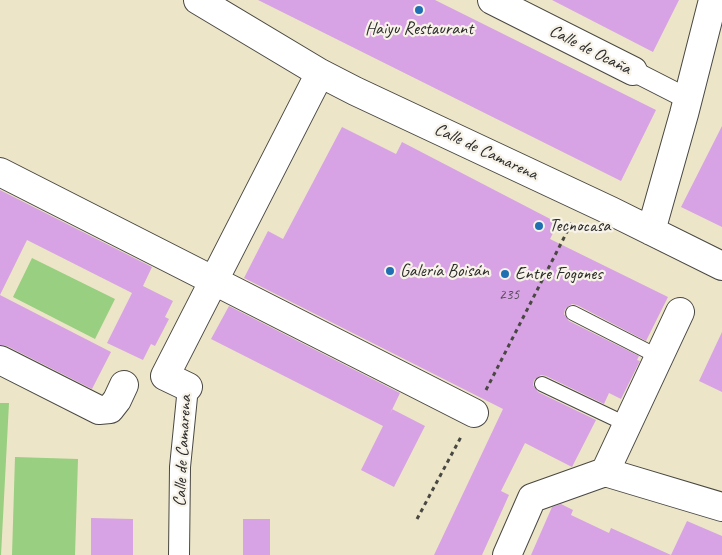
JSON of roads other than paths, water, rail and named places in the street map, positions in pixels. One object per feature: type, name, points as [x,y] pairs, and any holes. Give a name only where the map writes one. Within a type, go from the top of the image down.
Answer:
[{"type":"street","name":"Calle de Ocaña","points":[[492,0],[688,99]]},
{"type":"street","points":[[651,231],[688,99],[713,0]]},
{"type":"street","name":"Calle de Camarena","points":[[207,2],[320,73],[722,266]]},
{"type":"street","name":"Calle de Camarena","points":[[179,555],[180,467],[188,387],[164,376],[320,73]]},
{"type":"street","points":[[0,172],[213,282],[474,413]]},
{"type":"street","points":[[605,472],[680,312]]},
{"type":"street","points":[[0,360],[99,410],[110,409],[117,400],[124,385]]},
{"type":"street","points":[[507,555],[532,498],[605,472],[722,508]]},
{"type":"lane","points":[[573,313],[659,357]]},
{"type":"lane","points":[[542,384],[628,425]]},
{"type":"place","name":"Haiyu Restaurant","points":[[419,10]]},
{"type":"place","name":"Tecnocasa","points":[[539,226]]},
{"type":"place","name":"Galería Boisán","points":[[390,271]]},
{"type":"place","name":"Entre Fogones","points":[[505,274]]}]
